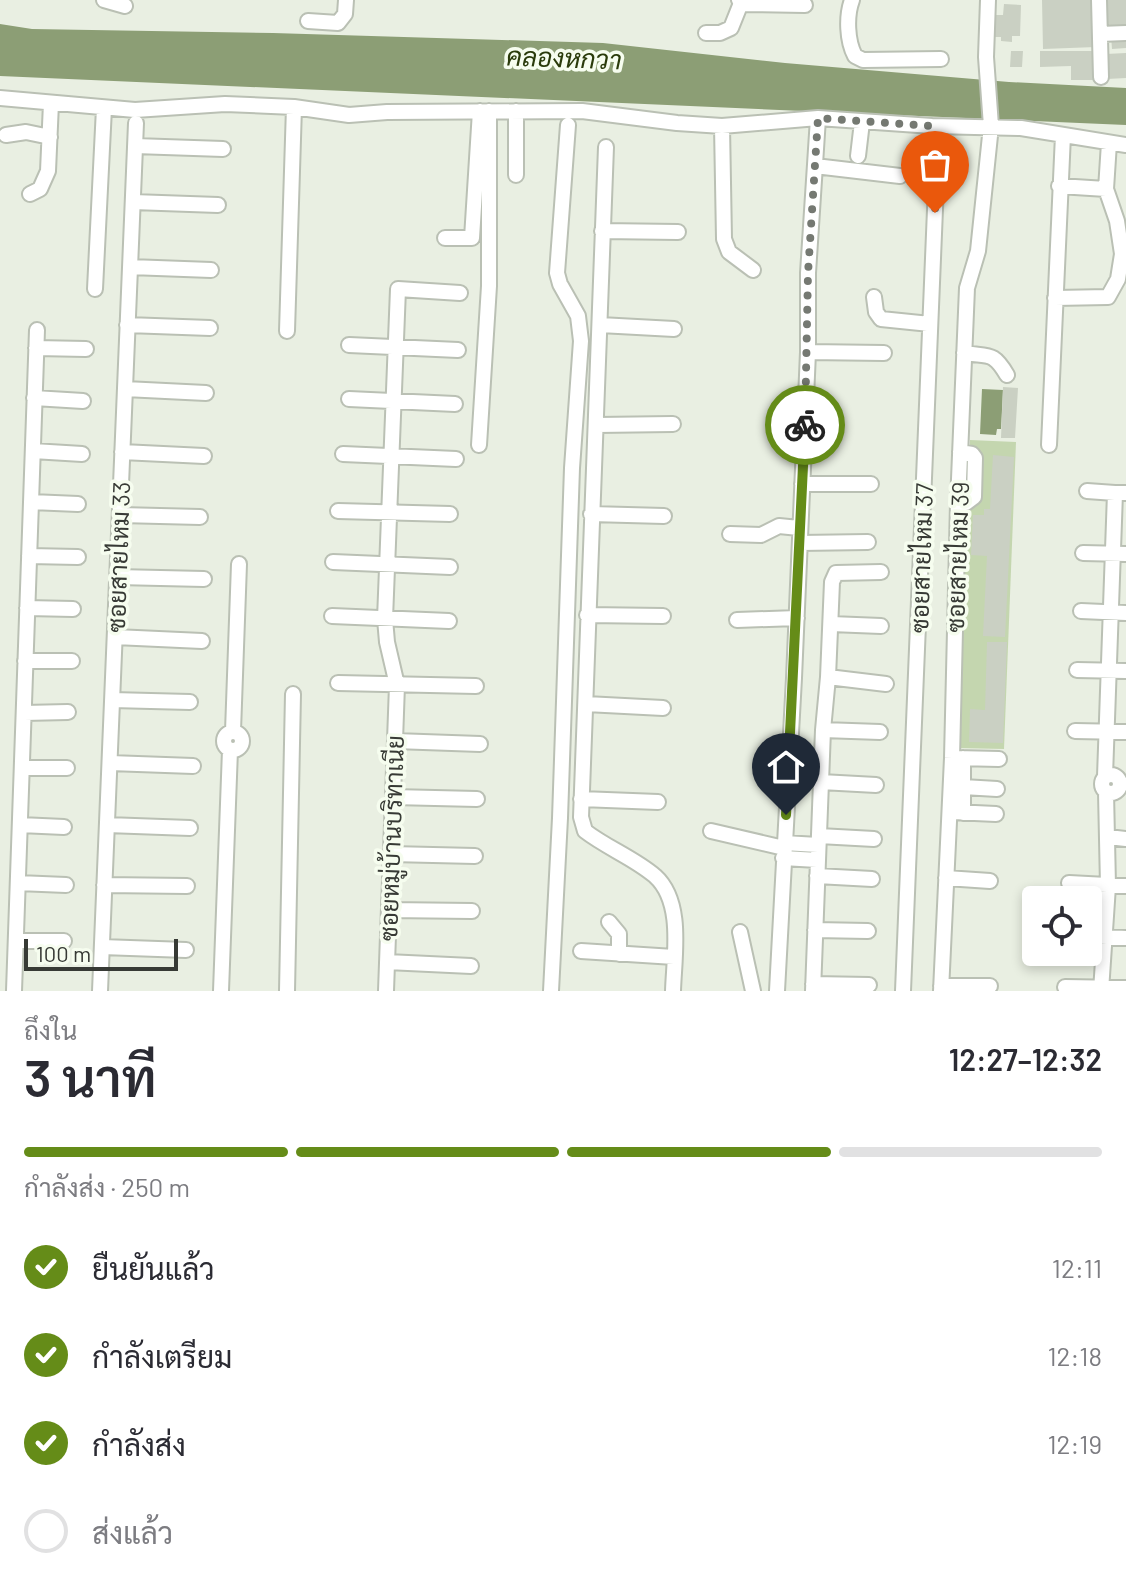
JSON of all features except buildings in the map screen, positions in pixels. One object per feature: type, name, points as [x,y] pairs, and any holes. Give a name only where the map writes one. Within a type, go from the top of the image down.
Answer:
[{"type":"street","points":[[104,0],[125,6]]},
{"type":"street","points":[[308,21],[338,23],[345,14],[346,0]]},
{"type":"street","points":[[852,0],[849,11],[850,43],[855,56],[863,60],[941,59]]},
{"type":"street","name":"ซอยสายไหม 39","points":[[941,988],[946,878],[956,813],[958,503],[967,288],[978,251],[991,123],[986,57],[988,0]]},
{"type":"street","points":[[1099,0],[1101,77]]},
{"type":"street","points":[[706,33],[720,33],[731,28],[740,2],[805,5]]},
{"type":"street","points":[[1100,34],[1126,33]]},
{"type":"street","points":[[0,98],[135,110],[225,104],[294,107],[349,115],[582,111],[722,126],[818,118],[932,126],[991,123],[1126,145]]},
{"type":"street","points":[[30,194],[45,182],[51,103]]},
{"type":"street","points":[[287,331],[294,107]]},
{"type":"street","points":[[95,289],[104,108]]},
{"type":"street","points":[[445,238],[472,238],[484,111]]},
{"type":"street","points":[[479,445],[489,286],[484,111]]},
{"type":"street","points":[[516,111],[516,175]]},
{"type":"street","points":[[777,991],[797,618],[808,352],[808,273],[818,118]]},
{"type":"street","points":[[858,156],[862,122]]},
{"type":"street","name":"ซอยสายไหม 33","points":[[100,991],[136,123]]},
{"type":"street","points":[[551,991],[572,468],[581,341],[578,316],[557,273],[568,125]]},
{"type":"street","points":[[722,126],[724,239],[729,252],[753,270]]},
{"type":"street","name":"ซอยสายไหม 37","points":[[903,991],[936,185],[931,164],[932,126]]},
{"type":"street","points":[[6,135],[26,132],[50,137]]},
{"type":"street","points":[[1049,445],[1063,135]]},
{"type":"street","points":[[1055,298],[1108,297],[1120,285],[1121,223],[1106,189],[1109,143]]},
{"type":"street","points":[[135,146],[223,149]]},
{"type":"street","points":[[606,147],[581,817],[585,831],[654,875],[663,885],[673,908],[673,991]]},
{"type":"street","points":[[815,166],[900,176]]},
{"type":"street","points":[[1059,186],[1106,189]]},
{"type":"street","points":[[133,202],[218,205]]},
{"type":"street","points":[[602,231],[678,232]]},
{"type":"street","points":[[130,267],[211,270]]},
{"type":"street","name":"ซอยหมู่บ้านบริทาเนีย","points":[[386,991],[397,685],[387,642],[386,618],[398,289],[460,293]]},
{"type":"street","points":[[874,297],[876,312],[881,319],[930,324]]},
{"type":"street","points":[[127,325],[210,328]]},
{"type":"street","points":[[600,325],[674,329]]},
{"type":"street","points":[[14,991],[37,330]]},
{"type":"street","points":[[349,345],[458,350]]},
{"type":"street","points":[[36,348],[86,349]]},
{"type":"street","points":[[808,352],[884,353]]},
{"type":"street","points":[[964,353],[990,355],[997,359],[1007,375]]},
{"type":"street","points":[[125,389],[206,393]]},
{"type":"street","points":[[34,398],[83,401]]},
{"type":"street","points":[[349,399],[455,404]]},
{"type":"street","points":[[597,425],[673,424]]},
{"type":"street","points":[[33,451],[82,454]]},
{"type":"street","points":[[122,452],[204,456]]},
{"type":"street","points":[[343,454],[456,459]]},
{"type":"street","points":[[802,484],[871,484]]},
{"type":"street","points":[[1087,491],[1120,493],[1119,554],[1110,612],[1108,732],[1105,776],[1101,785],[1106,792],[1108,837],[1101,989]]},
{"type":"street","points":[[31,502],[78,504]]},
{"type":"street","points":[[338,511],[450,514]]},
{"type":"street","points":[[591,514],[664,516]]},
{"type":"street","points":[[120,515],[200,517]]},
{"type":"street","points":[[730,534],[761,535],[779,526],[800,536],[868,542]]},
{"type":"street","points":[[1083,553],[1119,554]]},
{"type":"street","points":[[29,556],[78,557]]},
{"type":"street","points":[[333,562],[450,567]]},
{"type":"street","points":[[221,991],[230,750],[224,738],[233,731],[239,564]]},
{"type":"street","points":[[869,985],[813,987],[832,582],[836,573],[881,572]]},
{"type":"street","points":[[117,577],[204,579]]},
{"type":"street","points":[[27,608],[73,609]]},
{"type":"street","points":[[1081,611],[1126,613]]},
{"type":"street","points":[[587,615],[663,616]]},
{"type":"street","points":[[332,616],[449,621]]},
{"type":"street","points":[[737,620],[797,618]]},
{"type":"street","points":[[831,624],[881,626]]},
{"type":"street","points":[[115,637],[202,641]]},
{"type":"street","points":[[25,661],[72,661]]},
{"type":"street","points":[[1077,670],[1126,671]]},
{"type":"street","points":[[828,677],[886,684]]},
{"type":"street","points":[[338,683],[476,686]]},
{"type":"street","points":[[287,991],[293,694]]},
{"type":"street","points":[[112,700],[190,702]]},
{"type":"street","points":[[586,704],[663,708]]},
{"type":"street","points":[[24,713],[68,712]]},
{"type":"street","points":[[823,730],[880,732]]},
{"type":"street","points":[[1075,731],[1126,732]]},
{"type":"street","points":[[395,741],[480,744]]},
{"type":"street","points":[[996,814],[956,813],[963,787],[958,758],[999,759]]},
{"type":"street","points":[[110,763],[193,766]]},
{"type":"street","points":[[22,768],[67,768]]},
{"type":"street","points":[[1105,776],[1115,776],[1123,785],[1115,792],[1106,792]]},
{"type":"street","points":[[821,782],[876,785]]},
{"type":"street","points":[[963,787],[997,789]]},
{"type":"street","points":[[393,797],[477,799]]},
{"type":"street","points":[[581,799],[658,802]]},
{"type":"street","points":[[20,825],[64,827]]},
{"type":"street","points":[[107,825],[190,828]]},
{"type":"street","points":[[711,831],[784,849],[874,839]]},
{"type":"street","points":[[1108,837],[1126,839]]},
{"type":"street","points":[[391,854],[475,856]]},
{"type":"street","points":[[817,876],[872,879]]},
{"type":"street","points":[[946,878],[990,881]]},
{"type":"street","points":[[18,883],[66,885]]},
{"type":"street","points":[[1069,883],[1126,886]]},
{"type":"street","points":[[104,885],[187,886]]},
{"type":"street","points":[[389,910],[472,911]]},
{"type":"street","points":[[609,922],[619,934],[619,954]]},
{"type":"street","points":[[815,930],[868,931]]},
{"type":"street","points":[[740,932],[753,991]]},
{"type":"street","points":[[1104,937],[1126,938]]},
{"type":"street","points":[[16,941],[64,941]]},
{"type":"street","points":[[102,947],[186,950]]},
{"type":"street","points":[[581,951],[674,957]]},
{"type":"street","points":[[387,962],[471,966]]},
{"type":"street","points":[[941,988],[990,986]]},
{"type":"street","points":[[1065,987],[1126,988]]},
{"type":"shaded area","points":[[970,440],[1016,442],[1004,749],[958,748]]},
{"type":"water","name":"คลองหกวา","points":[[0,24],[32,29],[603,43],[785,63],[1009,82],[1126,88],[1126,125],[0,76]]},
{"type":"water","points":[[982,389],[1003,390],[1001,429],[997,429],[996,435],[980,434]]},
{"type":"way so far","points":[[805,425],[808,273],[818,118],[932,126],[935,213]]},
{"type":"route","points":[[786,815],[805,425]]}]
